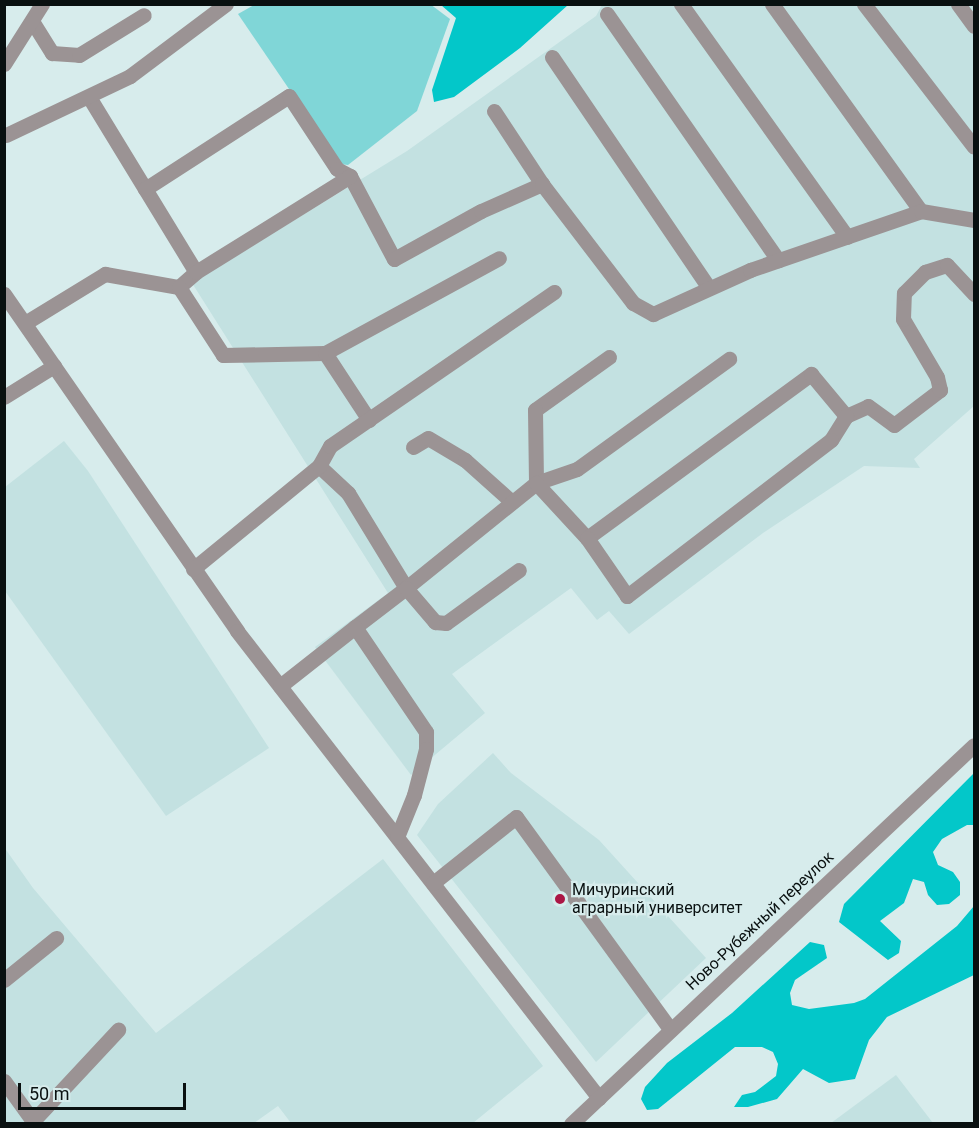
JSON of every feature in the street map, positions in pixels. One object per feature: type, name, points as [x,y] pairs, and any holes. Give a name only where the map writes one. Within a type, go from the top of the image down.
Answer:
[{"type":"street","points":[[4,64],[42,4]]},
{"type":"street","points":[[5,135],[129,76],[226,4]]},
{"type":"street","points":[[681,4],[847,237]]},
{"type":"street","points":[[772,4],[921,211]]},
{"type":"street","points":[[864,4],[975,147]]},
{"type":"street","points":[[958,4],[975,26]]},
{"type":"street","points":[[607,14],[778,260]]},
{"type":"street","points":[[32,21],[52,53],[79,55],[144,15]]},
{"type":"street","points":[[552,57],[709,288]]},
{"type":"street","points":[[145,189],[289,96],[337,169],[350,176],[394,259],[481,211],[542,184]]},
{"type":"street","points":[[89,97],[196,272]]},
{"type":"street","points":[[494,111],[542,184],[633,303],[652,314],[778,260],[921,211],[975,220]]},
{"type":"street","points":[[179,287],[196,272],[350,176]]},
{"type":"street","points":[[25,323],[105,274],[179,287],[223,355],[325,353],[499,258]]},
{"type":"street","points":[[609,357],[536,410],[536,483],[587,538],[627,596],[831,440],[846,416],[868,406],[894,424],[940,390],[937,377],[903,319],[904,293],[925,272],[947,266],[975,294]]},
{"type":"street","points":[[193,569],[319,466],[330,446],[554,292]]},
{"type":"street","points":[[4,294],[193,569],[280,686],[599,1098]]},
{"type":"street","points":[[325,353],[369,420]]},
{"type":"street","points":[[280,686],[536,483],[577,469],[729,359]]},
{"type":"street","points":[[4,397],[54,366]]},
{"type":"street","points":[[587,538],[811,374],[846,416]]},
{"type":"street","points":[[413,447],[428,438],[465,460],[512,502]]},
{"type":"street","points":[[319,466],[348,493],[406,588],[435,622],[446,623],[519,570]]},
{"type":"street","points":[[355,627],[426,732],[426,749],[414,795],[397,837]]},
{"type":"street","name":"Ново-Рубежный переулок","points":[[571,1124],[975,745]]},
{"type":"street","points":[[433,883],[516,817],[672,1030]]},
{"type":"street","points":[[4,980],[56,939]]},
{"type":"street","points":[[4,1081],[34,1122],[118,1030]]},
{"type":"shaded area","points":[[430,4],[450,19],[417,111],[348,165],[340,164],[238,14],[254,5]]},
{"type":"shaded area","points":[[441,5],[568,5],[520,48],[454,97],[434,102],[432,90],[456,18]]},
{"type":"shaded area","points":[[602,5],[974,5],[974,406],[914,459],[920,468],[864,466],[763,533],[629,634],[609,611],[597,620],[571,588],[452,674],[485,713],[411,775],[315,647],[388,593],[192,283],[407,151],[596,16]]},
{"type":"shaded area","points":[[64,441],[88,471],[269,748],[166,816],[5,591],[5,487]]},
{"type":"shaded area","name":"Мичуринский аграрный университет","points":[[493,753],[511,773],[599,840],[706,958],[596,1062],[417,835],[438,804]]},
{"type":"shaded area","points":[[974,773],[974,825],[967,825],[942,839],[933,852],[938,865],[953,872],[960,882],[960,895],[949,904],[937,905],[928,895],[924,882],[913,879],[904,903],[880,921],[901,941],[899,953],[888,960],[839,922],[844,904]]},
{"type":"shaded area","points":[[4,847],[33,888],[156,1033],[383,859],[543,1066],[473,1123],[291,1123],[278,1106],[254,1123],[5,1123]]},
{"type":"shaded area","points":[[974,906],[974,975],[887,1017],[869,1040],[855,1079],[829,1083],[803,1069],[777,1099],[748,1107],[734,1107],[742,1095],[755,1092],[776,1076],[778,1064],[773,1052],[762,1047],[735,1047],[658,1109],[647,1110],[641,1099],[645,1087],[667,1063],[732,1013],[810,942],[824,945],[827,958],[795,980],[790,993],[792,1005],[809,1009],[854,1003],[865,999],[957,926]]},
{"type":"shaded area","points":[[896,1075],[933,1123],[831,1123]]},
{"type":"place","name":"Мичуринский аграрный университет","points":[[560,899]]}]
